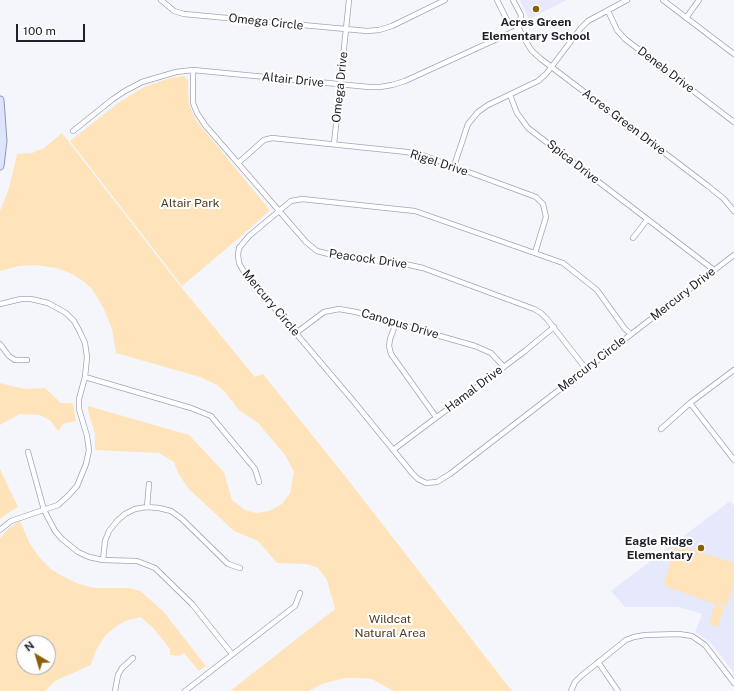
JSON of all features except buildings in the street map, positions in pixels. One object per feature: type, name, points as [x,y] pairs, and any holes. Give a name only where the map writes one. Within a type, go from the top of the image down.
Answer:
[{"type":"main road","points":[[0,100],[3,141],[0,166]]},
{"type":"street","name":"Omega Circle","points":[[161,0],[174,11],[184,14],[367,31],[379,30],[392,26],[445,0]]},
{"type":"street","points":[[347,30],[349,0]]},
{"type":"street","name":"Acres Green Drive","points":[[497,0],[507,20],[519,29],[532,51],[708,186],[724,199],[734,211]]},
{"type":"street","name":"Acres Green Drive","points":[[514,0],[521,15],[519,29]]},
{"type":"street","points":[[454,166],[468,124],[474,116],[488,105],[538,81],[546,74],[588,21],[627,0]]},
{"type":"street","points":[[663,0],[733,53]]},
{"type":"street","points":[[686,18],[699,0]]},
{"type":"street","name":"Deneb Drive","points":[[608,11],[617,30],[625,39],[734,122]]},
{"type":"street","name":"Altair Drive","points":[[73,131],[113,99],[142,82],[168,74],[193,70],[369,88],[392,86],[519,29]]},
{"type":"street","name":"Omega Drive","points":[[334,144],[347,30]]},
{"type":"street","name":"Peacock Drive","points":[[193,70],[193,102],[196,113],[278,211],[306,242],[317,251],[340,257],[400,263],[424,268],[534,309],[541,313],[554,327],[586,369]]},
{"type":"street","name":"Spica Drive","points":[[510,95],[517,113],[528,128],[714,270]]},
{"type":"street","name":"Rigel Drive","points":[[238,163],[264,140],[272,138],[407,152],[425,156],[536,197],[543,204],[546,217],[535,253]]},
{"type":"street","name":"Mercury Circle","points":[[302,199],[415,211],[563,263],[584,278],[597,290],[631,334],[450,474],[437,482],[426,483],[418,479],[412,473],[244,272],[239,263],[239,248],[243,242],[278,211],[291,201],[302,199]]},
{"type":"street","points":[[633,238],[647,220]]},
{"type":"street","name":"Mercury Drive","points":[[631,334],[734,255]]},
{"type":"street","points":[[0,304],[31,298],[58,307],[74,321],[85,343],[87,357],[85,377],[79,399],[79,409],[87,436],[89,450],[86,464],[77,486],[68,496],[58,504],[11,521],[0,530]]},
{"type":"street","name":"Canopus Drive","points":[[296,333],[324,312],[339,308],[484,349],[504,366]]},
{"type":"street","points":[[396,323],[390,339],[390,354],[436,417]]},
{"type":"street","name":"Hamal Drive","points":[[393,450],[554,327]]},
{"type":"street","points":[[0,344],[8,356],[16,360],[27,360]]},
{"type":"street","points":[[661,429],[690,403],[733,372]]},
{"type":"street","points":[[85,377],[192,408],[211,416],[255,469],[259,482]]},
{"type":"street","points":[[690,403],[734,460]]},
{"type":"street","points":[[28,452],[44,510],[55,531],[62,539],[70,546],[89,557],[102,560],[137,562],[155,568],[192,604],[232,654]]},
{"type":"street","points":[[147,507],[149,484]]},
{"type":"street","points":[[102,560],[105,542],[109,531],[117,521],[125,514],[135,509],[147,507],[159,508],[171,512],[182,519],[228,564],[240,568]]},
{"type":"street","points":[[185,691],[295,606],[300,593]]},
{"type":"street","points":[[571,691],[575,682],[581,676],[626,640],[645,635],[692,636],[705,645],[734,682]]},
{"type":"street","points":[[115,691],[118,675],[122,668],[133,658]]},
{"type":"street","points":[[598,662],[618,691]]},
{"type":"shaded area","name":"Acres Green Elementary School","points":[[520,0],[567,0],[529,19]]},
{"type":"shaded area","name":"Eagle Ridge Elementary","points":[[730,501],[734,506],[734,673],[710,642],[695,632],[702,614],[679,607],[625,607],[611,591]]},
{"type":"green space","name":"Altair Park","points":[[184,76],[188,80],[189,104],[195,119],[269,209],[268,212],[239,238],[182,286],[70,141],[118,103],[144,87],[170,78]]},
{"type":"green space","name":"Wildcat Natural Area","points":[[62,133],[181,287],[255,377],[263,374],[345,476],[512,691],[393,691],[372,679],[345,678],[322,684],[309,691],[230,691],[335,609],[327,580],[318,568],[307,564],[277,563],[258,541],[234,531],[188,488],[178,473],[174,462],[159,453],[95,450],[95,434],[88,411],[88,406],[189,435],[224,472],[232,500],[245,510],[256,513],[269,511],[282,504],[290,493],[294,472],[285,455],[258,423],[239,410],[224,391],[217,385],[200,377],[116,353],[112,329],[104,309],[92,289],[83,281],[72,274],[57,268],[35,265],[19,266],[0,271],[0,211],[9,188],[17,154],[32,153],[44,148]]},
{"type":"green space","points":[[0,383],[25,389],[45,388],[61,403],[73,403],[76,421],[63,424],[58,431],[50,420],[39,415],[20,414],[0,425]]},
{"type":"green space","points":[[0,469],[18,507],[0,519]]},
{"type":"green space","points":[[20,521],[30,544],[40,558],[51,569],[64,577],[79,584],[94,588],[129,588],[140,591],[163,611],[206,666],[199,671],[184,653],[179,656],[170,655],[170,649],[154,629],[141,617],[125,621],[114,628],[105,636],[96,650],[91,665],[55,681],[45,691],[0,691],[0,538],[9,528]]},
{"type":"green space","points":[[679,545],[734,563],[734,584],[726,607],[720,603],[716,604],[724,607],[718,627],[709,624],[715,604],[667,587],[664,584],[674,549]]},
{"type":"place","name":"Acres Green Elementary School","points":[[536,9]]},
{"type":"place","name":"Eagle Ridge Elementary","points":[[701,548]]}]
